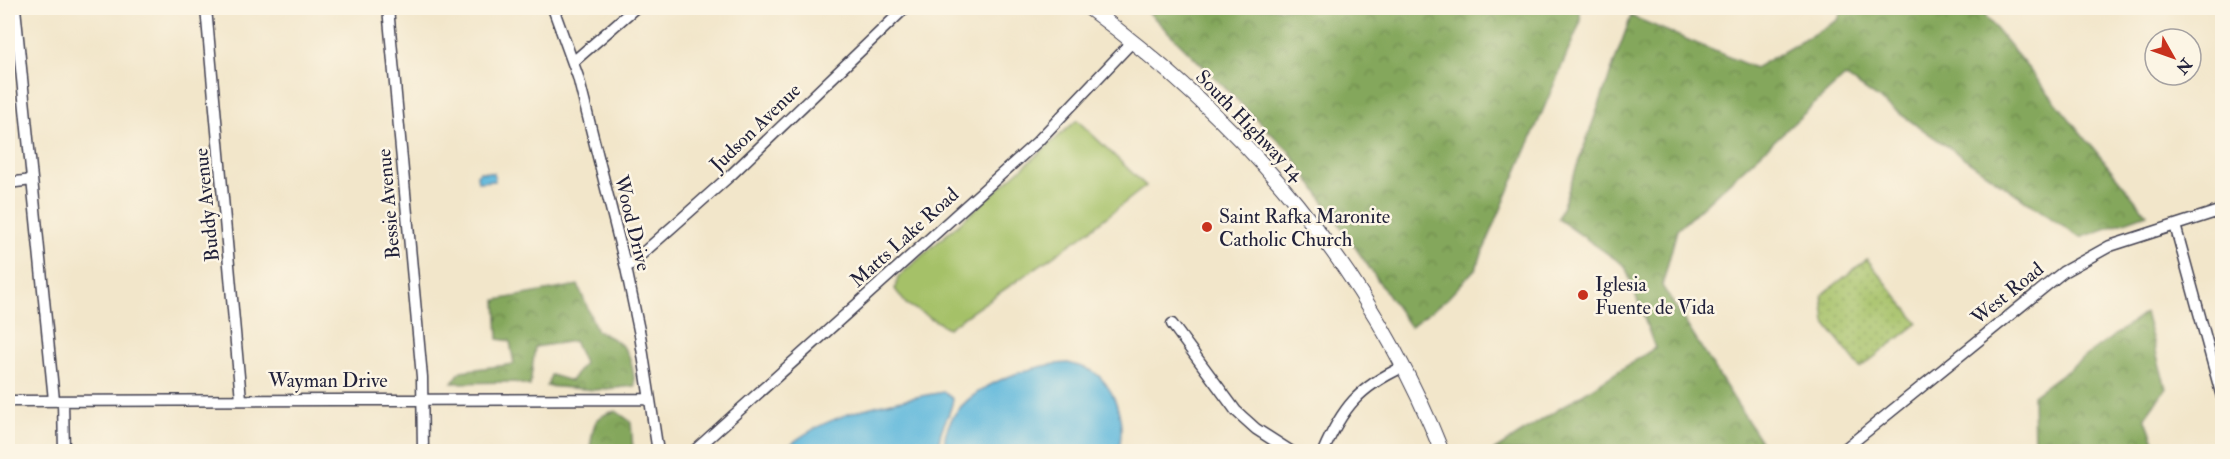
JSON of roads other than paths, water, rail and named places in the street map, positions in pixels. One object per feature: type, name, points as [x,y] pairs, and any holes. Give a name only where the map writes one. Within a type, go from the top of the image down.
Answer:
[{"type":"main road","name":"South Highway 14","points":[[1089,8],[1133,41],[1207,104],[1278,179],[1348,273],[1397,351],[1442,452]]},
{"type":"street","points":[[15,8],[32,180],[64,452]]},
{"type":"street","name":"Buddy Avenue","points":[[206,8],[241,399]]},
{"type":"street","name":"Bessie Avenue","points":[[388,8],[422,398],[423,452]]},
{"type":"street","name":"Wood Drive","points":[[553,8],[573,62],[626,268],[640,335],[658,452]]},
{"type":"street","points":[[573,62],[635,8]]},
{"type":"street","name":"Judson Avenue","points":[[626,268],[732,174],[905,8]]},
{"type":"street","name":"Matts Lake Road","points":[[693,452],[1037,142],[1133,41]]},
{"type":"street","points":[[8,183],[32,180]]},
{"type":"street","name":"West Road","points":[[1841,452],[2063,272],[2110,246],[2223,210]]},
{"type":"street","points":[[2175,225],[2223,397]]},
{"type":"street","points":[[1172,324],[1236,411],[1256,429],[1292,452]]},
{"type":"street","points":[[1323,452],[1336,422],[1351,402],[1372,384],[1403,367]]},
{"type":"street","name":"Wayman Drive","points":[[8,401],[649,399]]},
{"type":"water","points":[[480,172],[494,173],[495,181],[478,182],[477,175]]},
{"type":"water","points":[[1068,363],[1096,373],[1111,392],[1121,421],[1118,451],[945,451],[946,431],[955,414],[969,399],[1007,377],[1050,365]]},
{"type":"water","points":[[944,392],[953,399],[940,435],[939,451],[783,451],[799,438],[838,418],[880,405]]},
{"type":"place","name":"Saint Rafka Maronite Catholic Church","points":[[1207,227]]},
{"type":"place","name":"Iglesia Fuente de Vida","points":[[1583,295]]}]
